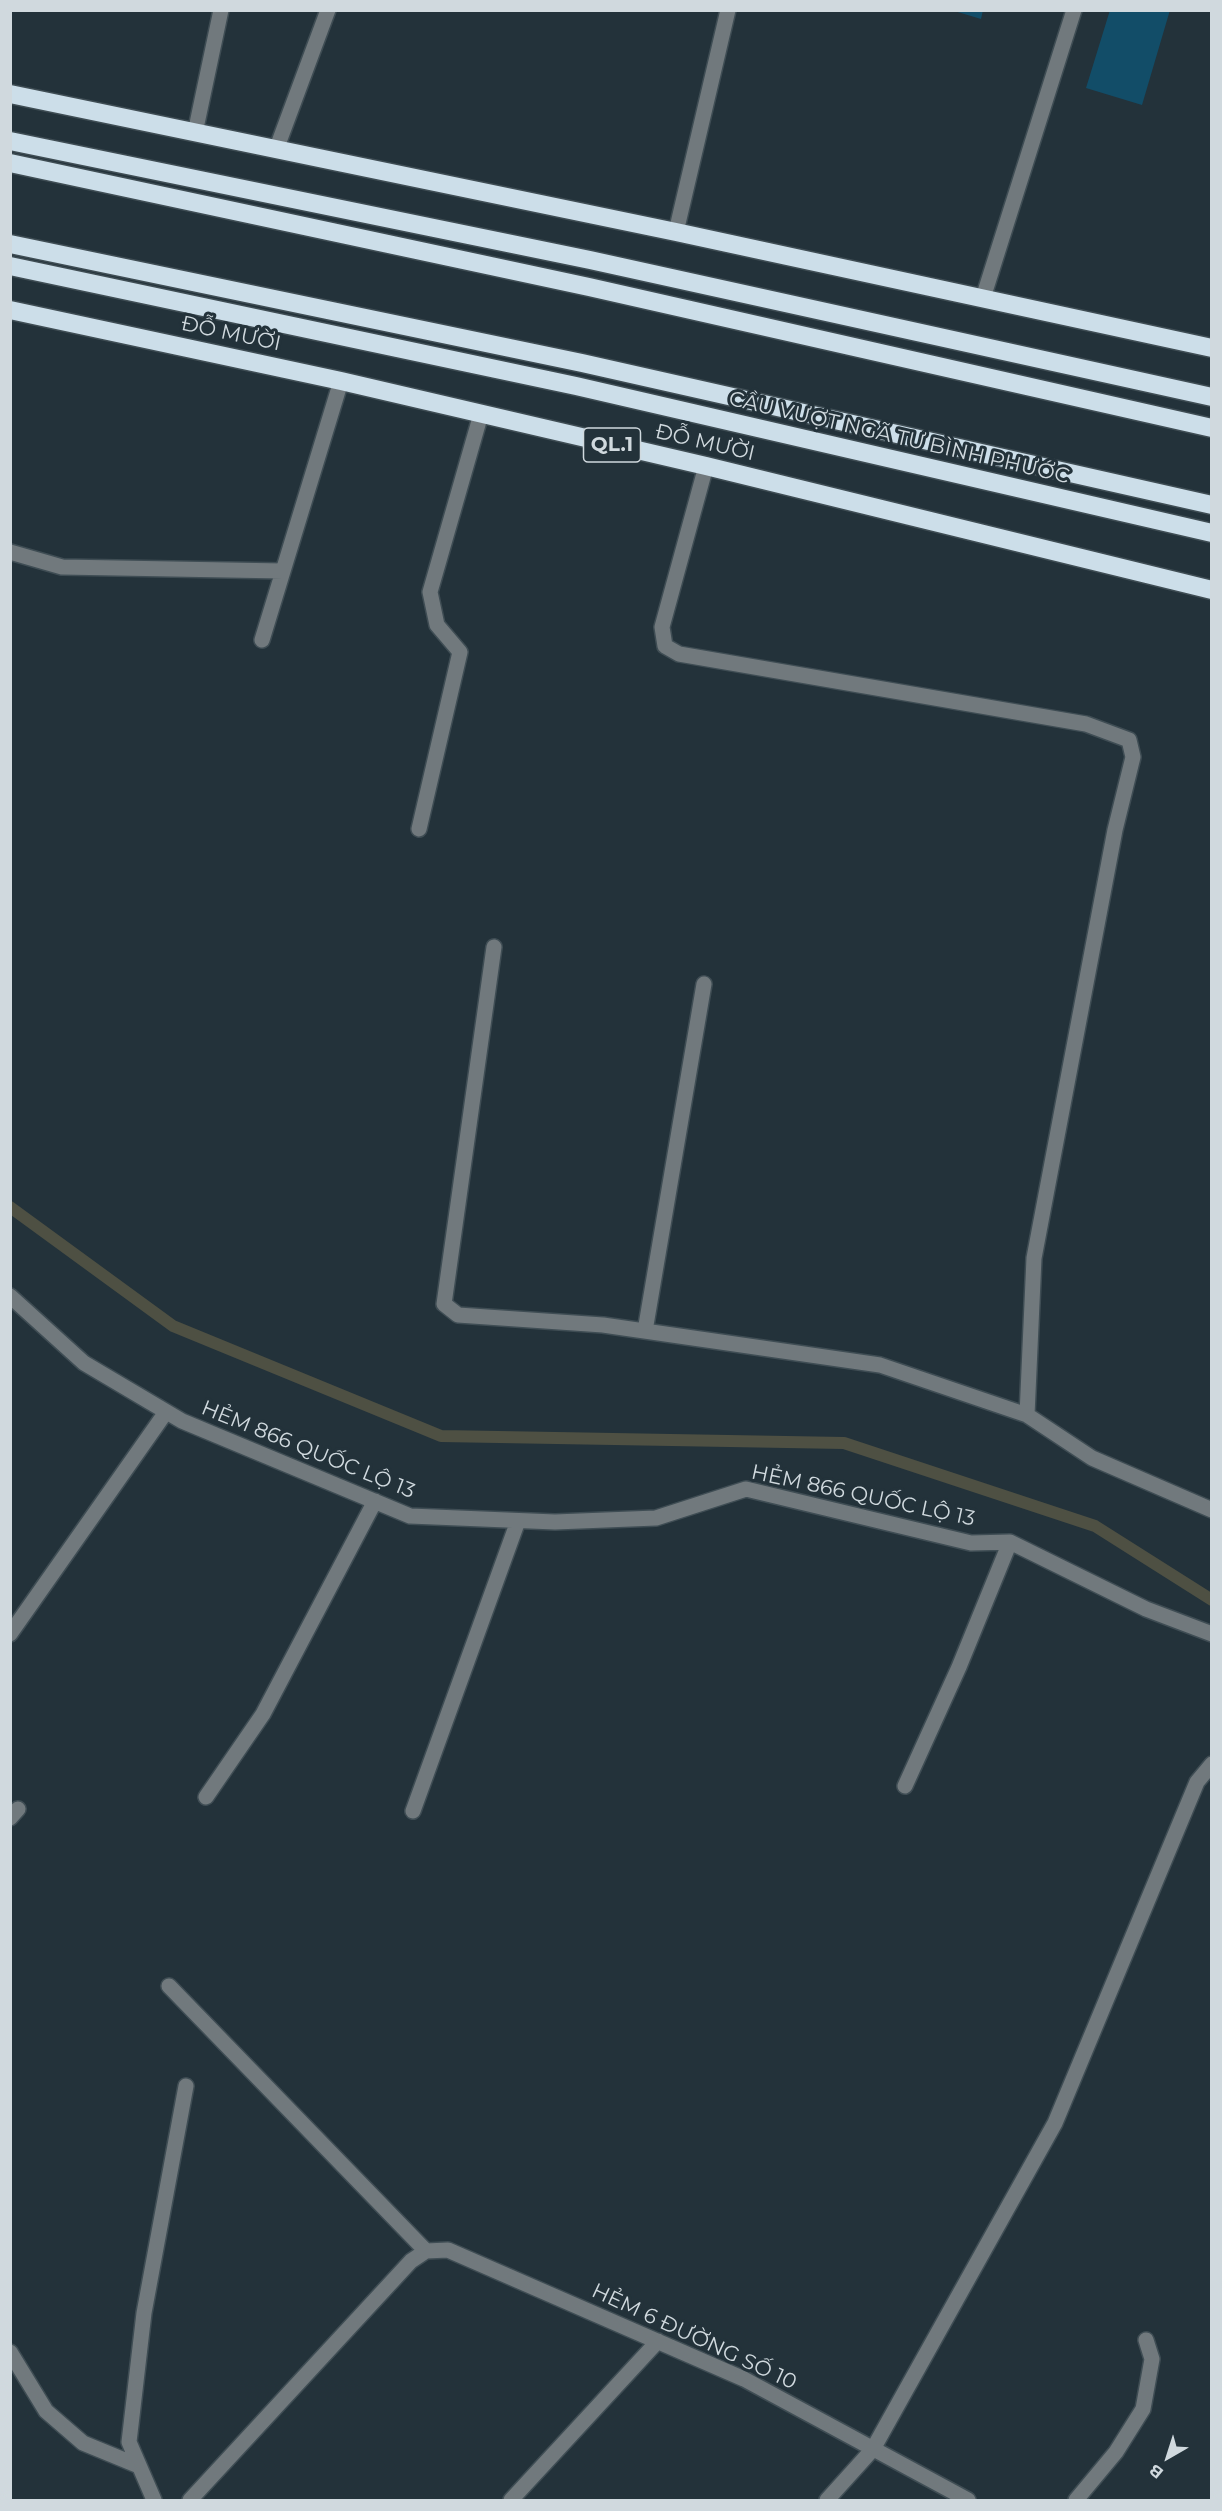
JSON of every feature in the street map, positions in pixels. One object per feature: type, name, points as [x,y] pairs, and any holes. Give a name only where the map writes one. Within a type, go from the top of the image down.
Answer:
[{"type":"highway","points":[[10,94],[676,232],[1212,348]]},
{"type":"highway","points":[[10,141],[590,260],[1212,397]]},
{"type":"highway","points":[[10,163],[589,287],[1212,428]]},
{"type":"highway","name":"ĐỖ MƯỜI","points":[[10,244],[582,363]]},
{"type":"highway","name":"ĐỖ MƯỜI","points":[[10,266],[576,386]]},
{"type":"highway","name":"ĐỖ MƯỜI","points":[[10,310],[340,381],[706,466],[1212,590]]},
{"type":"highway","name":"CẦU VƯỢT NGÃ TƯ BÌNH PHƯỚC","points":[[582,363],[1212,505]]},
{"type":"highway","name":"CẦU VƯỢT NGÃ TƯ BÌNH PHƯỚC","points":[[576,386],[1212,533]]},
{"type":"street","points":[[195,133],[221,10]]},
{"type":"street","points":[[276,150],[328,10]]},
{"type":"street","points":[[676,232],[728,10]]},
{"type":"street","points":[[983,298],[1074,10]]},
{"type":"street","points":[[262,640],[340,381]]},
{"type":"street","points":[[419,829],[460,652],[437,625],[430,592],[481,414]]},
{"type":"street","points":[[706,466],[662,627],[665,646],[679,654],[1086,724],[1129,740],[1133,757],[1115,830],[1034,1258],[1027,1415]]},
{"type":"street","points":[[10,552],[62,567],[283,571]]},
{"type":"street","points":[[494,947],[444,1304],[458,1315],[603,1325],[880,1365],[1027,1415],[1092,1458],[1212,1510]]},
{"type":"street","points":[[645,1331],[704,984]]},
{"type":"street","name":"HẺM 866 QUỐC LỘ 13","points":[[10,1296],[84,1363],[166,1412],[202,1430],[410,1516],[555,1522],[656,1518],[746,1489],[971,1543],[1010,1542],[1146,1609],[1212,1634]]},
{"type":"street","points":[[10,1634],[166,1412]]},
{"type":"street","points":[[206,1797],[264,1714],[375,1501]]},
{"type":"street","points":[[412,1811],[518,1521]]},
{"type":"street","points":[[905,1786],[1010,1542]]},
{"type":"street","points":[[827,2500],[873,2449],[1054,2123],[1197,1782],[1212,1764]]},
{"type":"street","points":[[169,1986],[426,2251],[411,2261],[190,2500]]},
{"type":"street","points":[[154,2500],[129,2442],[144,2313],[186,2086]]},
{"type":"street","name":"HẺM 6 ĐƯỜNG SỐ 10","points":[[426,2251],[448,2250],[744,2379],[968,2500]]},
{"type":"street","points":[[1076,2500],[1116,2452],[1143,2409],[1152,2359],[1146,2340]]},
{"type":"street","points":[[511,2500],[657,2341]]},
{"type":"street","points":[[10,2352],[46,2411],[83,2443],[139,2466]]},
{"type":"building","points":[[951,10],[983,10],[981,19]]},
{"type":"building","points":[[1110,10],[1170,10],[1142,105],[1086,88]]},
{"type":"waterway","points":[[10,1207],[173,1326],[441,1436],[844,1443],[1095,1526],[1212,1600]]}]
